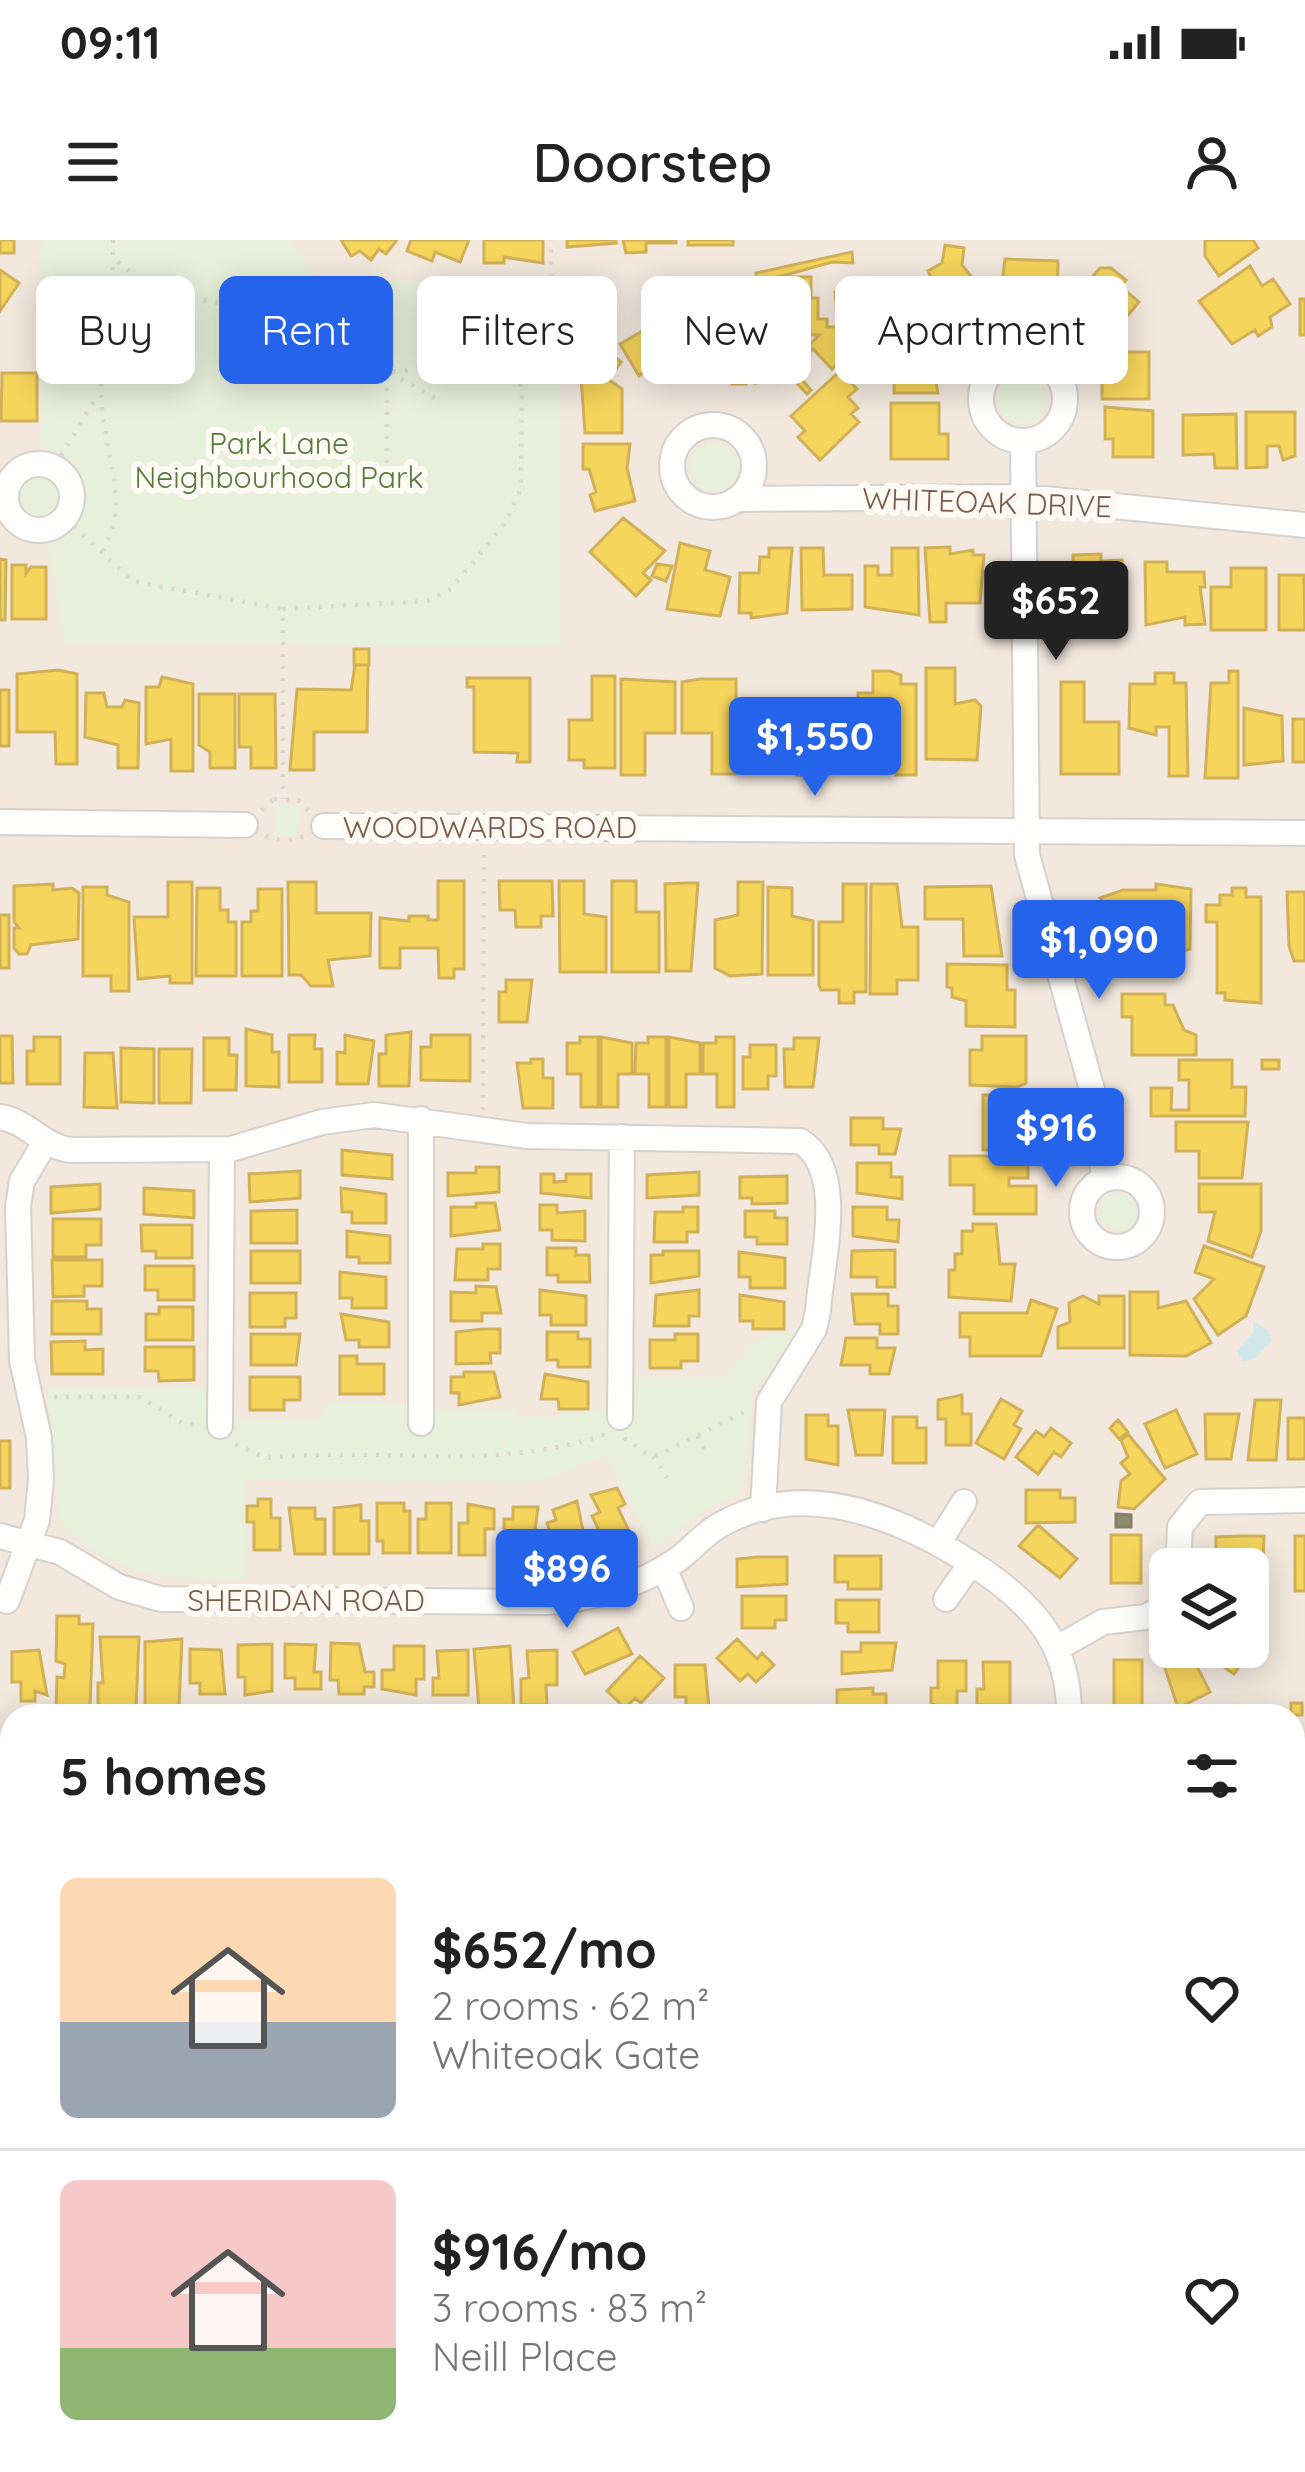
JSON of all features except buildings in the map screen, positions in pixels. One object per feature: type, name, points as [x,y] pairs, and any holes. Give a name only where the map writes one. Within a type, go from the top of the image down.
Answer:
[{"type":"street","points":[[1024,440],[1027,855],[1098,1110],[1104,1179]]},
{"type":"street","name":"WHITEOAK DRIVE","points":[[739,499],[1024,497],[1305,525]]},
{"type":"street","points":[[0,822],[245,825]]},
{"type":"street","name":"WOODWARDS ROAD","points":[[324,826],[1305,833]]},
{"type":"street","points":[[12,1115],[64,1150],[222,1150],[354,1116],[422,1119],[527,1136],[622,1137],[795,1128],[818,1153],[826,1173],[818,1303],[814,1329],[769,1402],[763,1509]]},
{"type":"street","points":[[422,1119],[422,1424]]},
{"type":"street","points":[[620,1418],[622,1137]]},
{"type":"street","points":[[7,1601],[39,1506],[41,1455],[22,1360],[19,1197],[26,1174],[46,1141]]},
{"type":"street","points":[[220,1426],[222,1150]]},
{"type":"street","points":[[1179,1548],[1180,1527],[1200,1502],[1305,1500]]},
{"type":"street","points":[[939,1542],[964,1502]]},
{"type":"street","name":"SHERIDAN ROAD","points":[[0,1536],[69,1555],[132,1593],[173,1600],[560,1602],[603,1593],[664,1568],[716,1527],[763,1509],[822,1506],[868,1512],[939,1542],[1022,1600],[1059,1646]]},
{"type":"street","points":[[946,1599],[970,1563]]},
{"type":"street","points":[[664,1568],[681,1609]]},
{"type":"street","points":[[1068,1704],[1059,1646],[1103,1622],[1149,1615]]},
{"type":"path","points":[[112,276],[113,240]]},
{"type":"path","points":[[550,276],[551,240]]},
{"type":"path","points":[[113,258],[135,276]]},
{"type":"path","points":[[393,374],[436,399]]},
{"type":"path","points":[[101,384],[100,424],[116,507],[103,551]]},
{"type":"path","points":[[387,384],[387,463]]},
{"type":"path","points":[[74,526],[103,551],[120,574],[148,586],[283,609],[420,602],[449,590],[494,537],[520,495],[520,384]]},
{"type":"path","points":[[61,456],[100,391]]},
{"type":"path","points":[[283,609],[284,799]]},
{"type":"path","points":[[274,799],[284,799],[304,804],[324,826],[298,842],[275,842],[245,825],[274,799]]},
{"type":"path","points":[[483,1116],[484,829]]},
{"type":"path","points":[[46,1398],[134,1396],[184,1425],[220,1426],[242,1450],[262,1457],[527,1456],[615,1431],[653,1456],[667,1478]]},
{"type":"path","points":[[653,1456],[753,1406]]},
{"type":"path","points":[[698,1436],[709,1456]]},
{"type":"shaded area","points":[[0,240],[1305,240],[1305,1704],[0,1704]]},
{"type":"green space","name":"Park Lane Neighbourhood Park","points":[[42,240],[290,240],[316,276],[219,276],[219,384],[393,384],[393,281],[417,281],[417,384],[560,384],[561,645],[65,644],[48,544],[76,529],[88,492],[74,462],[41,448],[41,384],[195,384],[195,276],[42,276]]},
{"type":"green space","points":[[1003,384],[1043,384],[1047,409],[1033,423],[1013,423],[999,409]]},
{"type":"green space","points":[[714,443],[731,450],[738,467],[731,484],[714,491],[697,484],[690,467],[697,450]]},
{"type":"green space","points":[[40,477],[54,483],[60,497],[54,511],[40,517],[26,511],[20,497],[26,483]]},
{"type":"green space","points":[[275,802],[302,806],[295,836],[275,835]]},
{"type":"green space","points":[[1118,1194],[1131,1199],[1136,1212],[1131,1225],[1118,1230],[1105,1225],[1100,1212],[1105,1199]]},
{"type":"green space","points":[[776,1332],[795,1332],[753,1393],[742,1492],[701,1511],[654,1549],[607,1455],[541,1481],[245,1480],[245,1579],[144,1572],[102,1555],[59,1520],[48,1388],[212,1387],[213,1421],[322,1420],[323,1404],[408,1404],[409,1420],[433,1420],[434,1410],[516,1410],[517,1417],[559,1417],[560,1410],[608,1410],[632,1377],[725,1377],[749,1347]]},
{"type":"water","points":[[1253,1321],[1268,1330],[1271,1341],[1254,1359],[1242,1361],[1237,1351],[1254,1332]]}]
